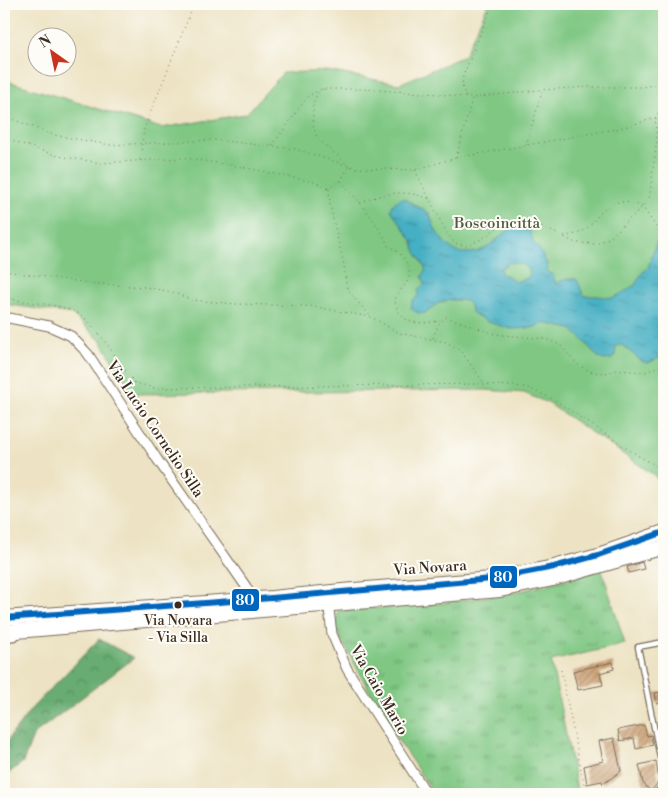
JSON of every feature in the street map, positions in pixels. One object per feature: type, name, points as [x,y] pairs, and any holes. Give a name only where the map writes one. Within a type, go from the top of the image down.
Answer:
[{"type":"main road","name":"Via Novara","points":[[327,599],[518,575],[598,555],[664,532]]},
{"type":"main road","name":"Via Novara","points":[[4,632],[254,605],[327,599],[500,590],[553,579],[664,548]]},
{"type":"main road","name":"Via Novara","points":[[4,618],[254,605]]},
{"type":"street","name":"Via Lucio Cornelio Silla","points":[[4,317],[49,326],[71,336],[88,354],[157,459],[247,588],[254,605]]},
{"type":"street","name":"Via Caio Mario","points":[[327,599],[332,634],[347,669],[427,794]]},
{"type":"lane","points":[[664,527],[600,549],[527,569],[466,578],[331,587],[327,599],[336,609],[460,600],[562,581],[664,552]]},
{"type":"lane","points":[[4,639],[14,638],[24,630]]},
{"type":"lane","points":[[664,642],[638,647],[660,757],[664,763]]},
{"type":"lane","points":[[656,794],[664,783]]},
{"type":"path","points":[[140,161],[142,135],[194,4]]},
{"type":"path","points":[[466,98],[462,86],[463,76],[493,4]]},
{"type":"path","points":[[272,146],[308,96],[323,89],[361,89],[472,98],[543,89],[642,87],[664,83]]},
{"type":"path","points":[[657,85],[664,86]]},
{"type":"path","points":[[323,89],[317,94],[314,103],[314,124],[317,138],[349,167]]},
{"type":"path","points":[[525,145],[543,89]]},
{"type":"path","points":[[456,158],[472,98]]},
{"type":"path","points":[[414,170],[454,244],[466,246],[482,239],[499,226],[513,220],[526,219],[576,243],[596,244],[611,237],[649,200],[657,139],[656,118],[664,104]]},
{"type":"path","points":[[4,116],[54,135],[110,145],[141,142],[214,140],[295,148],[349,167],[414,170],[456,158],[621,128],[656,118],[664,121]]},
{"type":"path","points":[[4,138],[58,156],[75,159],[101,163],[185,158],[237,166],[314,182],[329,188]]},
{"type":"path","points":[[329,188],[341,180],[349,167]]},
{"type":"path","points":[[341,180],[380,229],[388,246],[396,250],[407,265],[410,275],[396,296],[395,306],[400,314],[413,322],[440,321],[446,317],[495,334],[546,339],[560,345],[578,366],[592,372],[605,373],[616,370],[647,372],[664,363]]},
{"type":"path","points":[[329,188],[330,206],[342,256],[346,283],[350,293],[370,317]]},
{"type":"path","points":[[359,203],[379,195],[398,192],[415,194],[430,200]]},
{"type":"path","points":[[563,236],[575,234],[586,229],[598,214],[613,204],[624,202],[642,206],[664,239]]},
{"type":"path","points":[[4,272],[89,283],[145,287],[172,292],[192,300],[236,304],[310,306],[370,317],[400,333],[446,342],[460,350],[484,384]]},
{"type":"path","points":[[4,298],[68,309],[81,315],[98,333],[134,383],[154,388],[484,384],[526,387],[553,399],[636,455],[664,470]]},
{"type":"path","points":[[433,339],[440,321]]},
{"type":"path","points":[[657,367],[664,375]]},
{"type":"path","points":[[561,670],[586,794]]},
{"type":"green space","name":"Boscoincittà","points":[[488,4],[664,4],[664,488],[654,475],[548,403],[524,393],[485,390],[133,394],[101,341],[72,314],[4,304],[4,80],[161,128],[246,114],[283,73],[327,71],[399,84],[464,56]]},
{"type":"green space","points":[[602,570],[625,644],[551,661],[578,794],[434,794],[388,725],[336,630],[338,611],[443,603],[513,593]]},
{"type":"green space","points":[[99,639],[134,658],[34,734],[23,762],[4,777],[4,745],[31,709]]},
{"type":"water","points":[[404,198],[430,214],[440,236],[456,251],[467,253],[484,249],[514,227],[522,226],[530,230],[533,242],[540,250],[547,264],[548,273],[553,274],[555,283],[567,279],[576,279],[585,296],[612,298],[635,285],[642,273],[648,268],[656,243],[659,241],[663,244],[664,248],[664,356],[647,363],[640,360],[622,345],[616,346],[615,355],[612,359],[604,360],[599,358],[571,329],[544,323],[532,328],[511,329],[488,322],[471,312],[470,305],[466,301],[445,301],[424,313],[416,312],[411,308],[413,300],[419,295],[418,289],[425,284],[422,276],[425,272],[425,267],[415,250],[413,242],[391,210],[394,203]],"holes":[[[508,263],[518,263],[526,267],[530,273],[528,278],[515,282],[507,275],[502,275],[500,269]]]},
{"type":"building","points":[[642,562],[644,569],[629,573],[627,567]]},
{"type":"building","points":[[613,662],[614,669],[600,673],[603,685],[578,690],[573,671]]},
{"type":"building","points":[[664,691],[664,702],[657,704],[655,693]]},
{"type":"building","points":[[644,725],[647,736],[651,735],[653,745],[636,749],[634,738],[620,741],[618,730]]},
{"type":"building","points":[[614,738],[621,771],[603,784],[602,781],[587,784],[584,766],[603,761],[599,741]]},
{"type":"building","points":[[656,761],[659,781],[651,792],[643,783],[639,765]]},
{"type":"transit line","name":"80","points":[[4,618],[492,579],[554,567],[598,555],[664,532]]},
{"type":"place","name":"Via Novara - Via Silla","points":[[178,605]]}]
